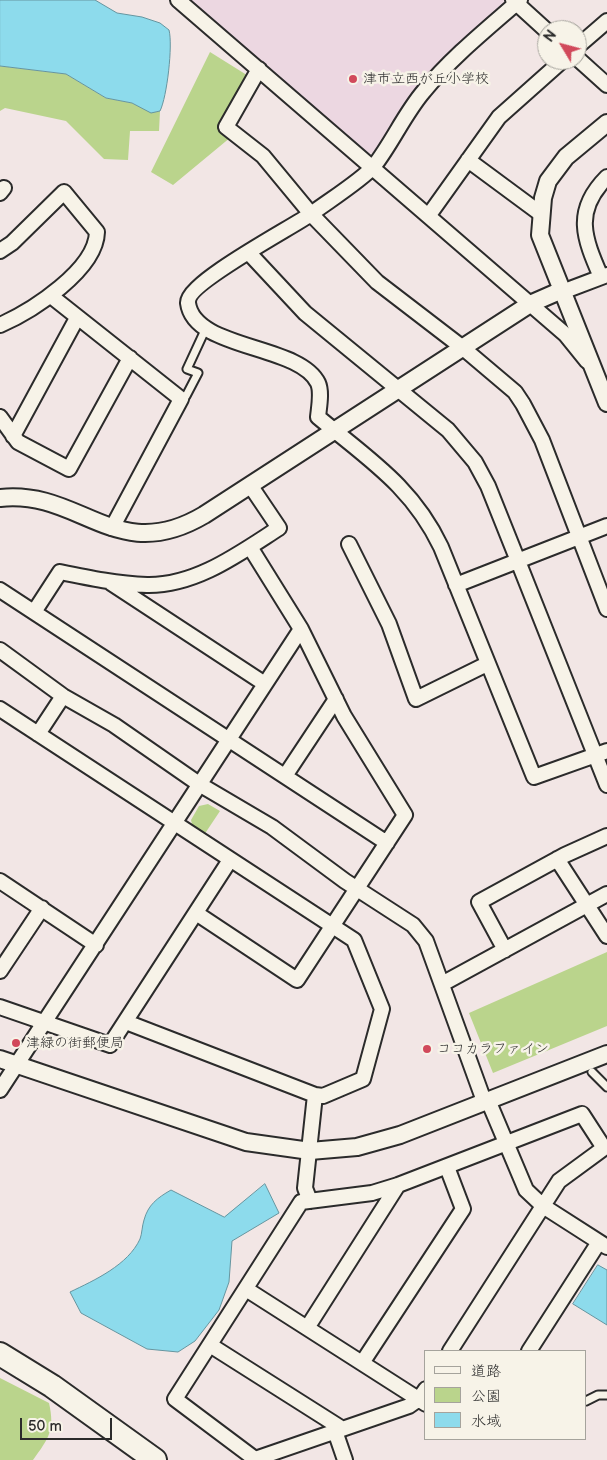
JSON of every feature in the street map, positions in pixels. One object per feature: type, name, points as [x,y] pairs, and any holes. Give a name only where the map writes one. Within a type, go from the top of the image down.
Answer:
[{"type":"highway","points":[[0,1354],[52,1386],[155,1460]]},
{"type":"street","points":[[178,0],[566,335],[593,369]]},
{"type":"street","points":[[537,21],[517,1],[455,56],[432,81],[372,167],[311,214],[208,277],[190,294],[188,303],[191,312],[206,328],[300,366],[318,384],[318,417],[411,497],[430,524],[534,777],[600,753]]},
{"type":"street","points":[[587,39],[607,21]]},
{"type":"street","points":[[587,67],[607,85]]},
{"type":"street","points":[[259,69],[226,127],[263,156],[311,214],[376,282],[502,380],[524,404],[542,440],[607,610]]},
{"type":"street","points":[[429,215],[499,118],[552,70]]},
{"type":"street","points":[[607,123],[557,168],[548,181],[543,198],[540,235],[607,403]]},
{"type":"street","points":[[468,160],[541,214]]},
{"type":"street","points":[[0,498],[21,496],[42,500],[112,528],[144,534],[180,527],[204,515],[530,304],[604,276],[589,250],[584,226],[588,203],[598,187],[607,178]]},
{"type":"street","points":[[0,251],[12,243],[64,192],[97,232],[97,244],[70,278],[51,296],[0,325]]},
{"type":"street","points":[[249,253],[305,313],[452,434],[475,462],[488,486],[600,753],[607,786]]},
{"type":"street","points":[[51,296],[181,400],[112,528]]},
{"type":"street","points":[[13,436],[77,318]]},
{"type":"street","points":[[0,417],[18,442],[69,470],[130,358]]},
{"type":"street","points":[[34,612],[60,572],[108,581],[149,585],[182,580],[220,565],[279,528],[250,485]]},
{"type":"street","points":[[456,585],[607,526]]},
{"type":"street","points":[[349,544],[389,624],[416,699],[487,664]]},
{"type":"street","points":[[196,913],[297,980],[406,815],[336,699],[301,629],[250,547]]},
{"type":"street","points":[[108,581],[265,684]]},
{"type":"street","points":[[0,590],[387,843]]},
{"type":"street","points":[[0,1090],[301,629]]},
{"type":"street","points":[[0,650],[63,696],[114,725],[200,784],[272,828],[358,889],[405,919],[420,932],[426,941],[486,1100],[508,1143],[526,1190],[543,1206],[603,1245],[530,1350]]},
{"type":"street","points":[[38,734],[63,696]]},
{"type":"street","points":[[285,776],[336,699]]},
{"type":"street","points":[[0,709],[354,940],[382,1009],[363,1079],[323,1096],[315,1095],[126,1022]]},
{"type":"street","points":[[505,950],[479,902],[558,859],[607,836]]},
{"type":"street","points":[[558,859],[607,936]]},
{"type":"street","points":[[0,1007],[110,1045],[230,860]]},
{"type":"street","points":[[0,881],[96,944]]},
{"type":"street","points":[[442,984],[607,894]]},
{"type":"street","points":[[2,966],[42,908]]},
{"type":"street","points":[[0,1059],[246,1142],[310,1151],[357,1147],[400,1135],[607,1054]]},
{"type":"street","points":[[310,1201],[305,1188],[315,1095]]},
{"type":"street","points":[[424,1397],[409,1406],[255,1459],[175,1399],[301,1202],[372,1193],[398,1185],[582,1114],[604,1148],[566,1174],[543,1206],[451,1350]]},
{"type":"street","points":[[362,1363],[463,1208],[447,1167]]},
{"type":"street","points":[[307,1328],[398,1185]]},
{"type":"street","points":[[246,1289],[362,1363],[424,1397]]},
{"type":"street","points":[[210,1345],[338,1429],[345,1460]]},
{"type":"lane","points":[[181,400],[186,396],[198,373],[187,369],[206,328]]},
{"type":"lane","points":[[592,1072],[607,1087]]},
{"type":"lane","points":[[587,1400],[598,1395],[607,1395]]},
{"type":"shaded area","name":"津市立西が丘小学校","points":[[188,0],[504,0],[503,6],[439,64],[414,94],[374,153],[367,154]]},
{"type":"green space","points":[[210,52],[250,77],[231,137],[173,185],[151,172]]},
{"type":"green space","points":[[0,66],[66,74],[106,98],[132,103],[151,112],[160,111],[159,131],[130,131],[128,160],[104,159],[66,121],[5,108],[0,111]]},
{"type":"green space","points":[[208,804],[220,811],[204,835],[193,828],[191,820],[199,806]]},
{"type":"green space","points":[[607,952],[607,1026],[493,1073],[469,1013]]},
{"type":"green space","points":[[0,1378],[49,1403],[51,1427],[47,1439],[33,1460],[0,1460]]},
{"type":"water","points":[[0,0],[95,0],[117,13],[142,17],[160,23],[169,30],[170,59],[163,104],[160,111],[151,113],[132,103],[106,98],[66,74],[0,66]]},
{"type":"water","points":[[265,1184],[279,1213],[232,1241],[229,1282],[219,1310],[195,1341],[178,1352],[147,1349],[81,1313],[70,1292],[110,1271],[128,1257],[140,1239],[143,1222],[148,1210],[161,1196],[171,1190],[224,1217]]},
{"type":"water","points":[[598,1265],[607,1270],[607,1325],[573,1304]]},
{"type":"place","name":"津市立西が丘小学校","points":[[353,79]]},
{"type":"place","name":"津緑の街郵便局","points":[[16,1043]]},
{"type":"place","name":"ココカラファイン","points":[[427,1049]]}]
